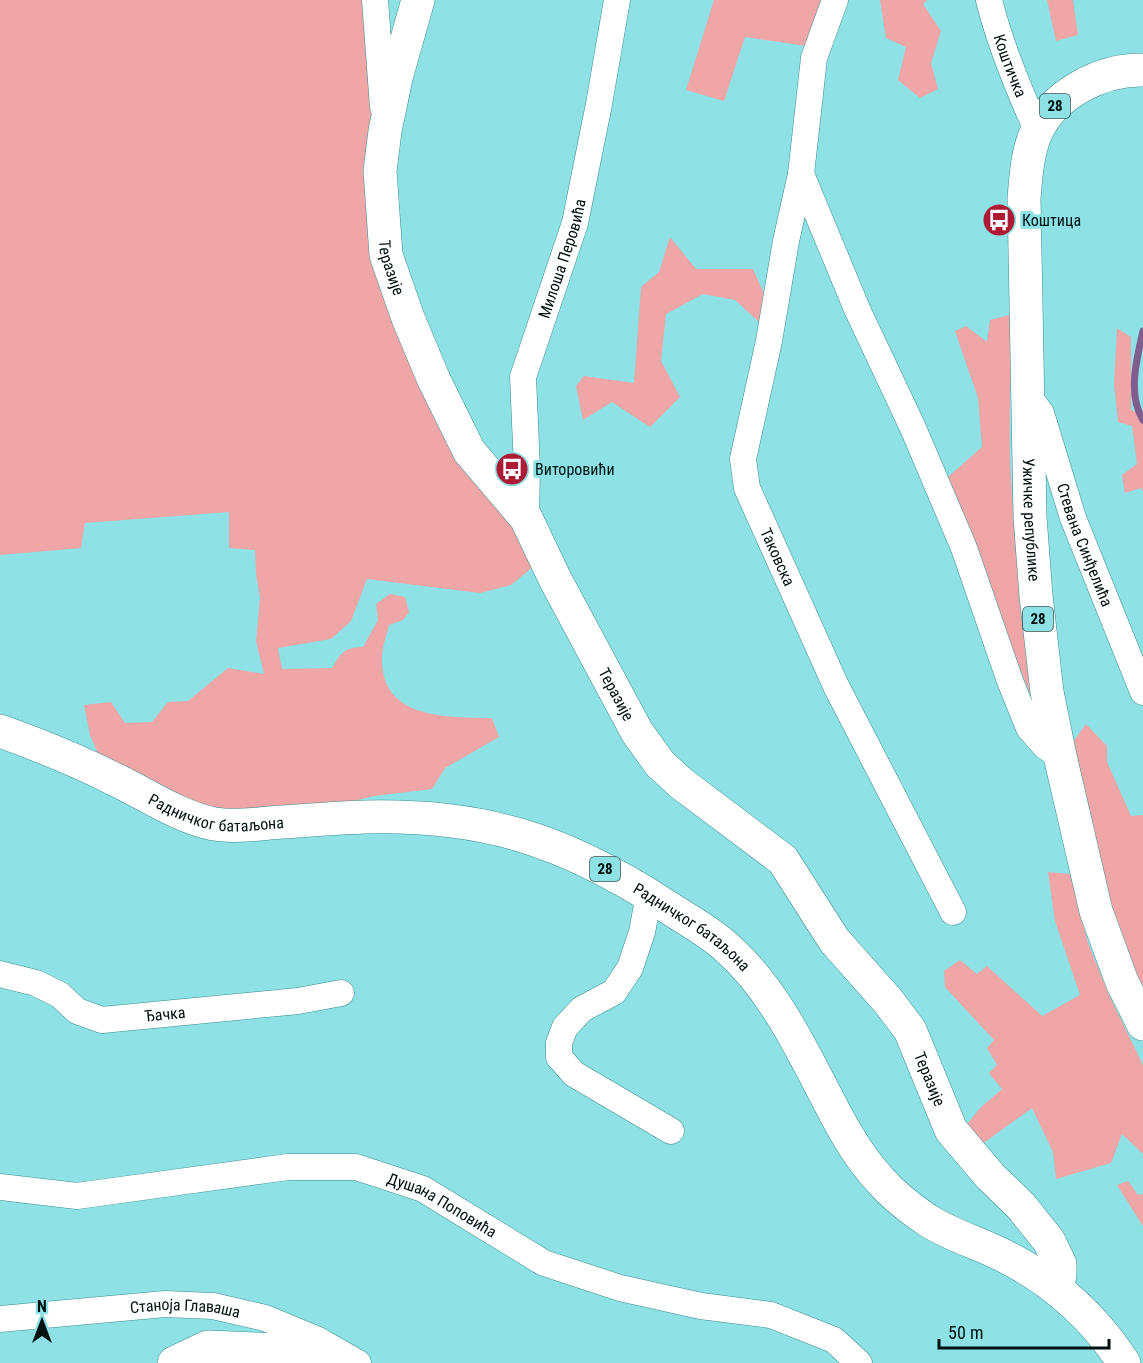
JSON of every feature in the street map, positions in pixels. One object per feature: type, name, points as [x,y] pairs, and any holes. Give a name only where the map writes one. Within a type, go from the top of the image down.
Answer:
[{"type":"main road","name":"Теразије","points":[[418,0],[396,78],[385,131],[380,171],[386,255],[408,318],[434,380],[469,450],[526,518],[555,579],[637,732],[660,764],[682,784],[783,860],[834,940],[888,1001],[910,1030],[951,1130],[1049,1240],[1060,1264],[1057,1288]]},
{"type":"main road","name":"Ужичке републике","points":[[1143,70],[1126,69],[1085,84],[1058,102],[1037,130],[1027,166],[1024,198],[1030,517],[1047,692],[1096,911],[1122,982],[1143,1024]]},
{"type":"main road","name":"Радничког батаљона","points":[[0,731],[50,748],[165,806],[202,821],[233,825],[387,817],[475,824],[519,834],[583,858],[649,895],[715,938],[752,974],[789,1025],[851,1144],[880,1180],[928,1221],[1013,1260],[1057,1288],[1107,1340],[1124,1363]]},
{"type":"main road","points":[[174,1363],[208,1347],[278,1350],[332,1363]]},
{"type":"street","points":[[375,0],[385,131]]},
{"type":"street","name":"Милоша Перовића","points":[[526,518],[527,468],[523,377],[575,223],[617,0]]},
{"type":"street","name":"Таковска","points":[[835,0],[814,58],[801,174],[786,241],[769,341],[743,459],[747,488],[836,686],[953,912]]},
{"type":"street","name":"Коштичка","points":[[989,0],[995,26],[1037,130]]},
{"type":"street","name":"Таковска","points":[[801,174],[857,309],[913,428],[964,548],[1010,681],[1029,728],[1046,747],[1060,756]]},
{"type":"street","name":"Стевана Синђелића","points":[[1028,400],[1032,401],[1041,413],[1073,518],[1143,692]]},
{"type":"street","name":"Радничког батаљона","points":[[649,895],[642,932],[630,968],[614,992],[582,1009],[565,1027],[559,1043],[559,1057],[574,1074],[671,1131]]},
{"type":"street","name":"Ђачка","points":[[0,974],[36,983],[60,995],[77,1011],[102,1020],[298,1001],[341,993]]},
{"type":"street","name":"Душана Поповића","points":[[0,1187],[77,1196],[288,1167],[356,1167],[423,1189],[544,1263],[620,1288],[701,1306],[771,1315],[834,1340],[859,1363]]},
{"type":"street","name":"Станоја Главаша","points":[[0,1319],[165,1304],[213,1306],[265,1318],[318,1340],[358,1363]]},
{"type":"shaded area","points":[[0,0],[367,0],[389,272],[492,486],[534,566],[511,585],[480,593],[367,579],[351,621],[331,639],[278,648],[282,669],[332,668],[344,652],[351,648],[363,647],[378,620],[376,604],[390,594],[405,597],[409,612],[403,620],[389,625],[382,653],[384,678],[392,693],[404,704],[420,711],[456,717],[492,718],[499,737],[445,768],[432,789],[374,796],[322,809],[265,818],[181,800],[98,754],[90,735],[84,705],[111,702],[125,723],[152,722],[168,702],[188,701],[228,668],[264,674],[256,641],[260,598],[255,550],[229,548],[229,512],[85,523],[81,548],[0,555]]},
{"type":"shaded area","points":[[714,0],[824,0],[807,46],[745,37],[724,101],[686,90]]},
{"type":"shaded area","points":[[880,0],[927,0],[923,4],[941,31],[931,63],[938,89],[920,98],[898,80],[906,47],[886,38]]},
{"type":"shaded area","points":[[1047,0],[1073,0],[1078,35],[1056,41]]},
{"type":"shaded area","points":[[670,237],[696,269],[753,269],[765,296],[759,322],[735,300],[703,294],[666,314],[661,361],[680,397],[650,427],[612,402],[583,420],[576,386],[584,376],[634,383],[641,287],[659,272]]},
{"type":"shaded area","points":[[1013,314],[1011,480],[1020,592],[1034,704],[948,477],[982,447],[978,398],[955,331],[966,326],[987,342],[990,320]]},
{"type":"shaded area","points":[[1117,328],[1131,337],[1131,410],[1143,414],[1143,492],[1141,488],[1125,493],[1122,475],[1137,464],[1132,426],[1118,422],[1114,384]]},
{"type":"shaded area","points":[[1086,724],[1107,746],[1107,762],[1131,816],[1143,815],[1143,987],[1118,934],[1073,742]]},
{"type":"shaded area","points":[[1048,872],[1070,874],[1088,943],[1109,995],[1143,1065],[1143,1154],[1122,1134],[1111,1163],[1056,1179],[1053,1152],[1032,1108],[978,1147],[965,1127],[980,1108],[1002,1089],[989,1073],[997,1065],[987,1048],[994,1040],[945,987],[944,971],[960,960],[977,974],[987,966],[1042,1016],[1080,995],[1055,921]]},
{"type":"shaded area","points":[[1128,1181],[1138,1195],[1143,1194],[1143,1226],[1117,1185]]},
{"type":"waterway","points":[[1143,331],[1134,388],[1138,410],[1143,420]]},
{"type":"place","name":"Коштица","points":[[999,220]]},
{"type":"place","name":"Виторовићи","points":[[512,469]]}]
